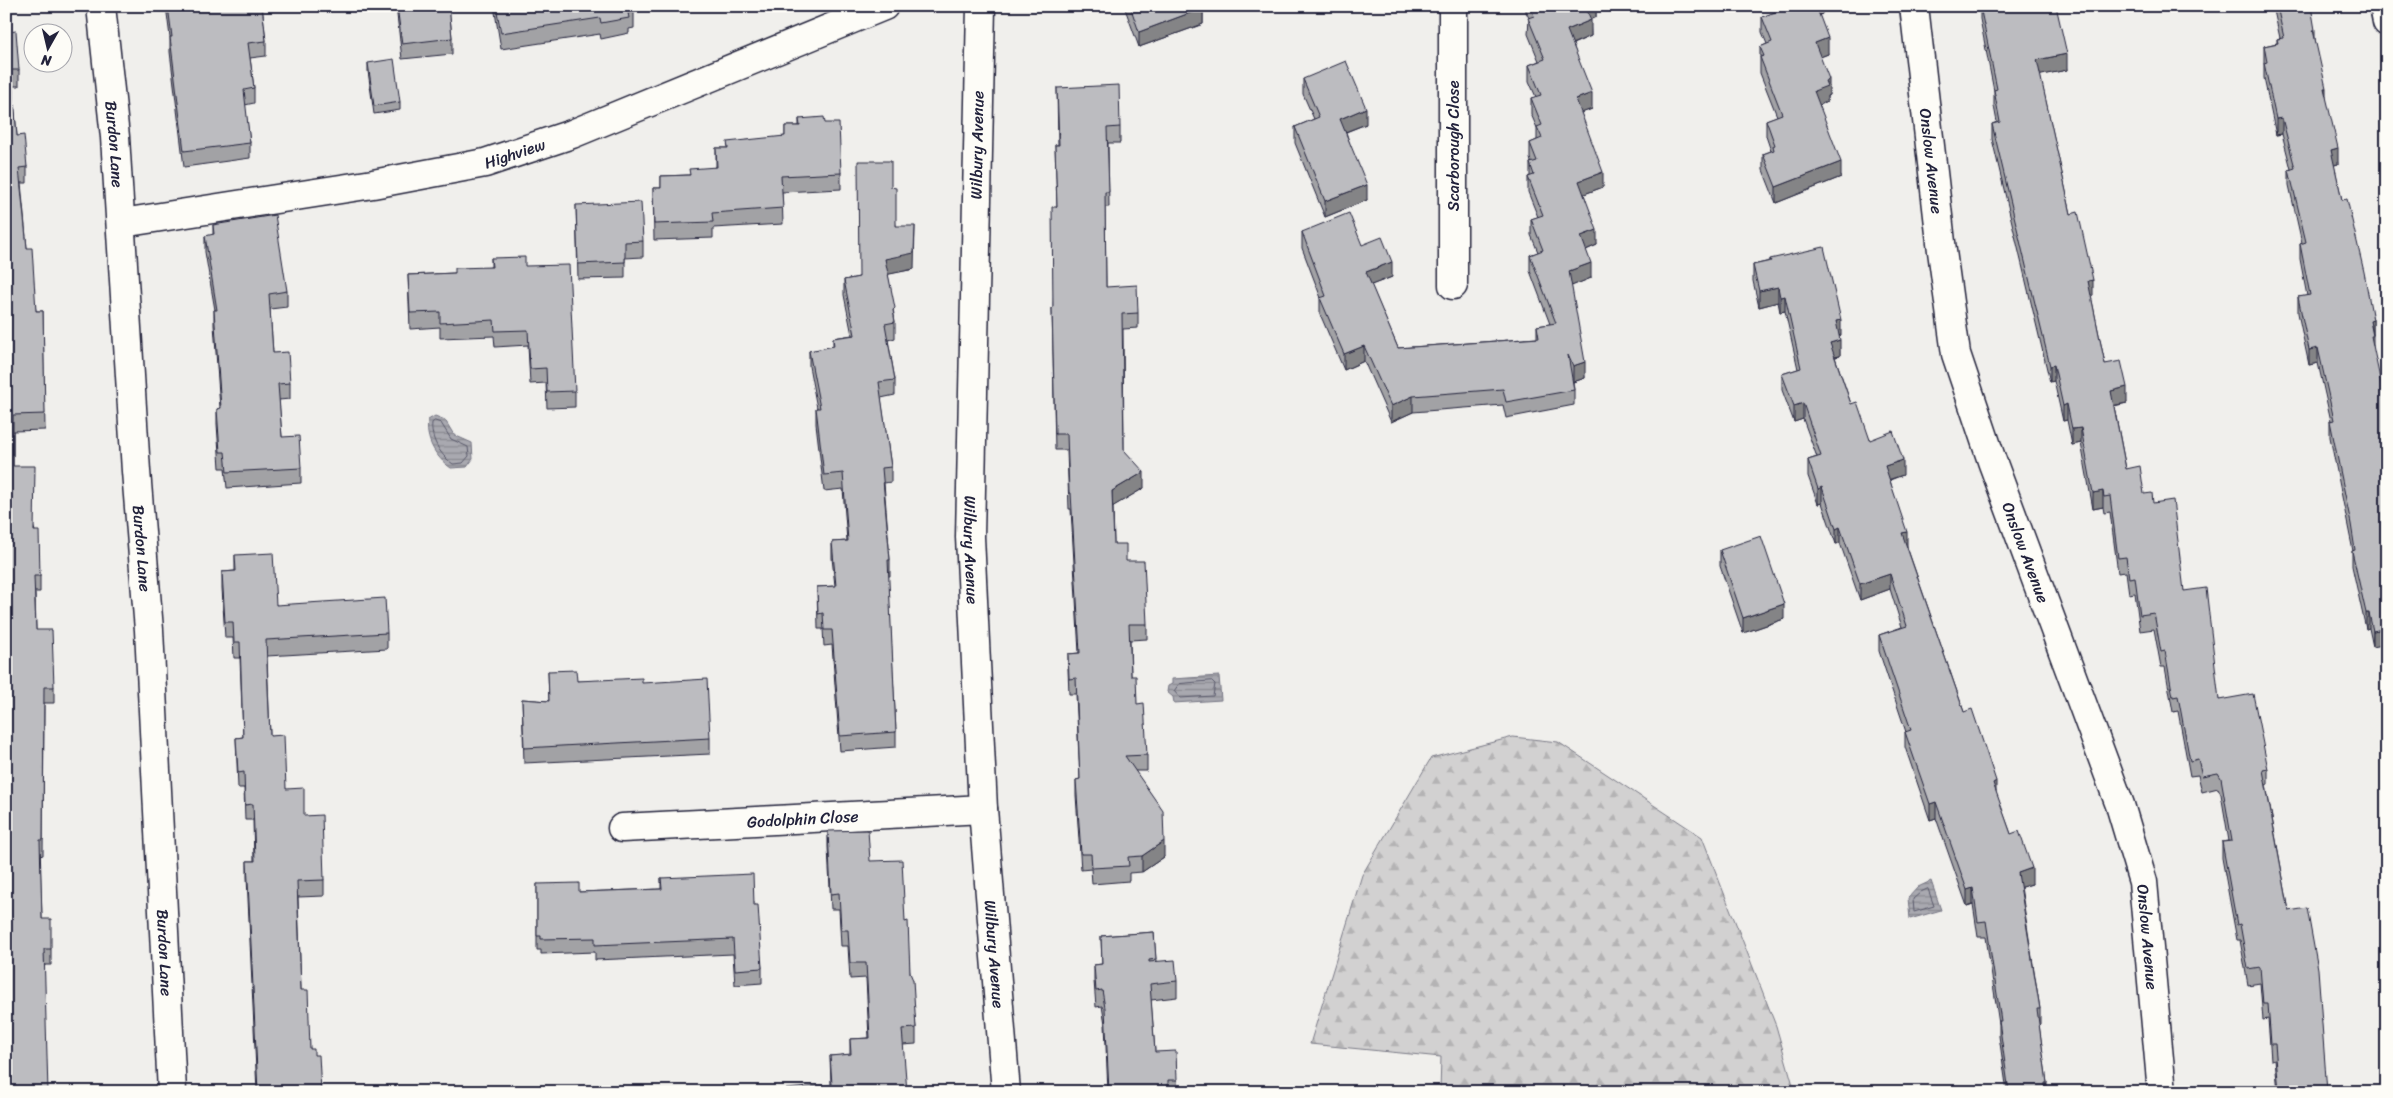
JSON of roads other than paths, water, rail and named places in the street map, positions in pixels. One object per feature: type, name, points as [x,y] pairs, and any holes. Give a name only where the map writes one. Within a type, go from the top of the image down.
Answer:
[{"type":"street","name":"Burdon Lane","points":[[101,6],[122,223],[136,471],[149,630],[172,1092]]},
{"type":"street","name":"Highview","points":[[122,223],[373,184],[485,163],[572,134],[884,6]]},
{"type":"street","name":"Wilbury Avenue","points":[[981,6],[970,537],[983,809],[1006,1092]]},
{"type":"street","name":"Scarborough Close","points":[[1453,6],[1453,285]]},
{"type":"street","name":"Onslow Avenue","points":[[1914,6],[1942,251],[1956,354],[1992,461],[2120,805],[2142,882],[2162,1092]]},
{"type":"street","points":[[2384,6],[2387,22]]},
{"type":"street","name":"Godolphin Close","points":[[622,828],[983,809]]},
{"type":"water","points":[[435,416],[445,420],[454,435],[472,443],[473,459],[467,467],[451,468],[440,459],[432,447],[427,427],[428,420]]},
{"type":"water","points":[[1219,676],[1221,700],[1174,703],[1173,697],[1167,692],[1168,686],[1172,684],[1172,679]]},
{"type":"water","points":[[1931,881],[1941,910],[1910,919],[1908,898],[1918,887]]}]
